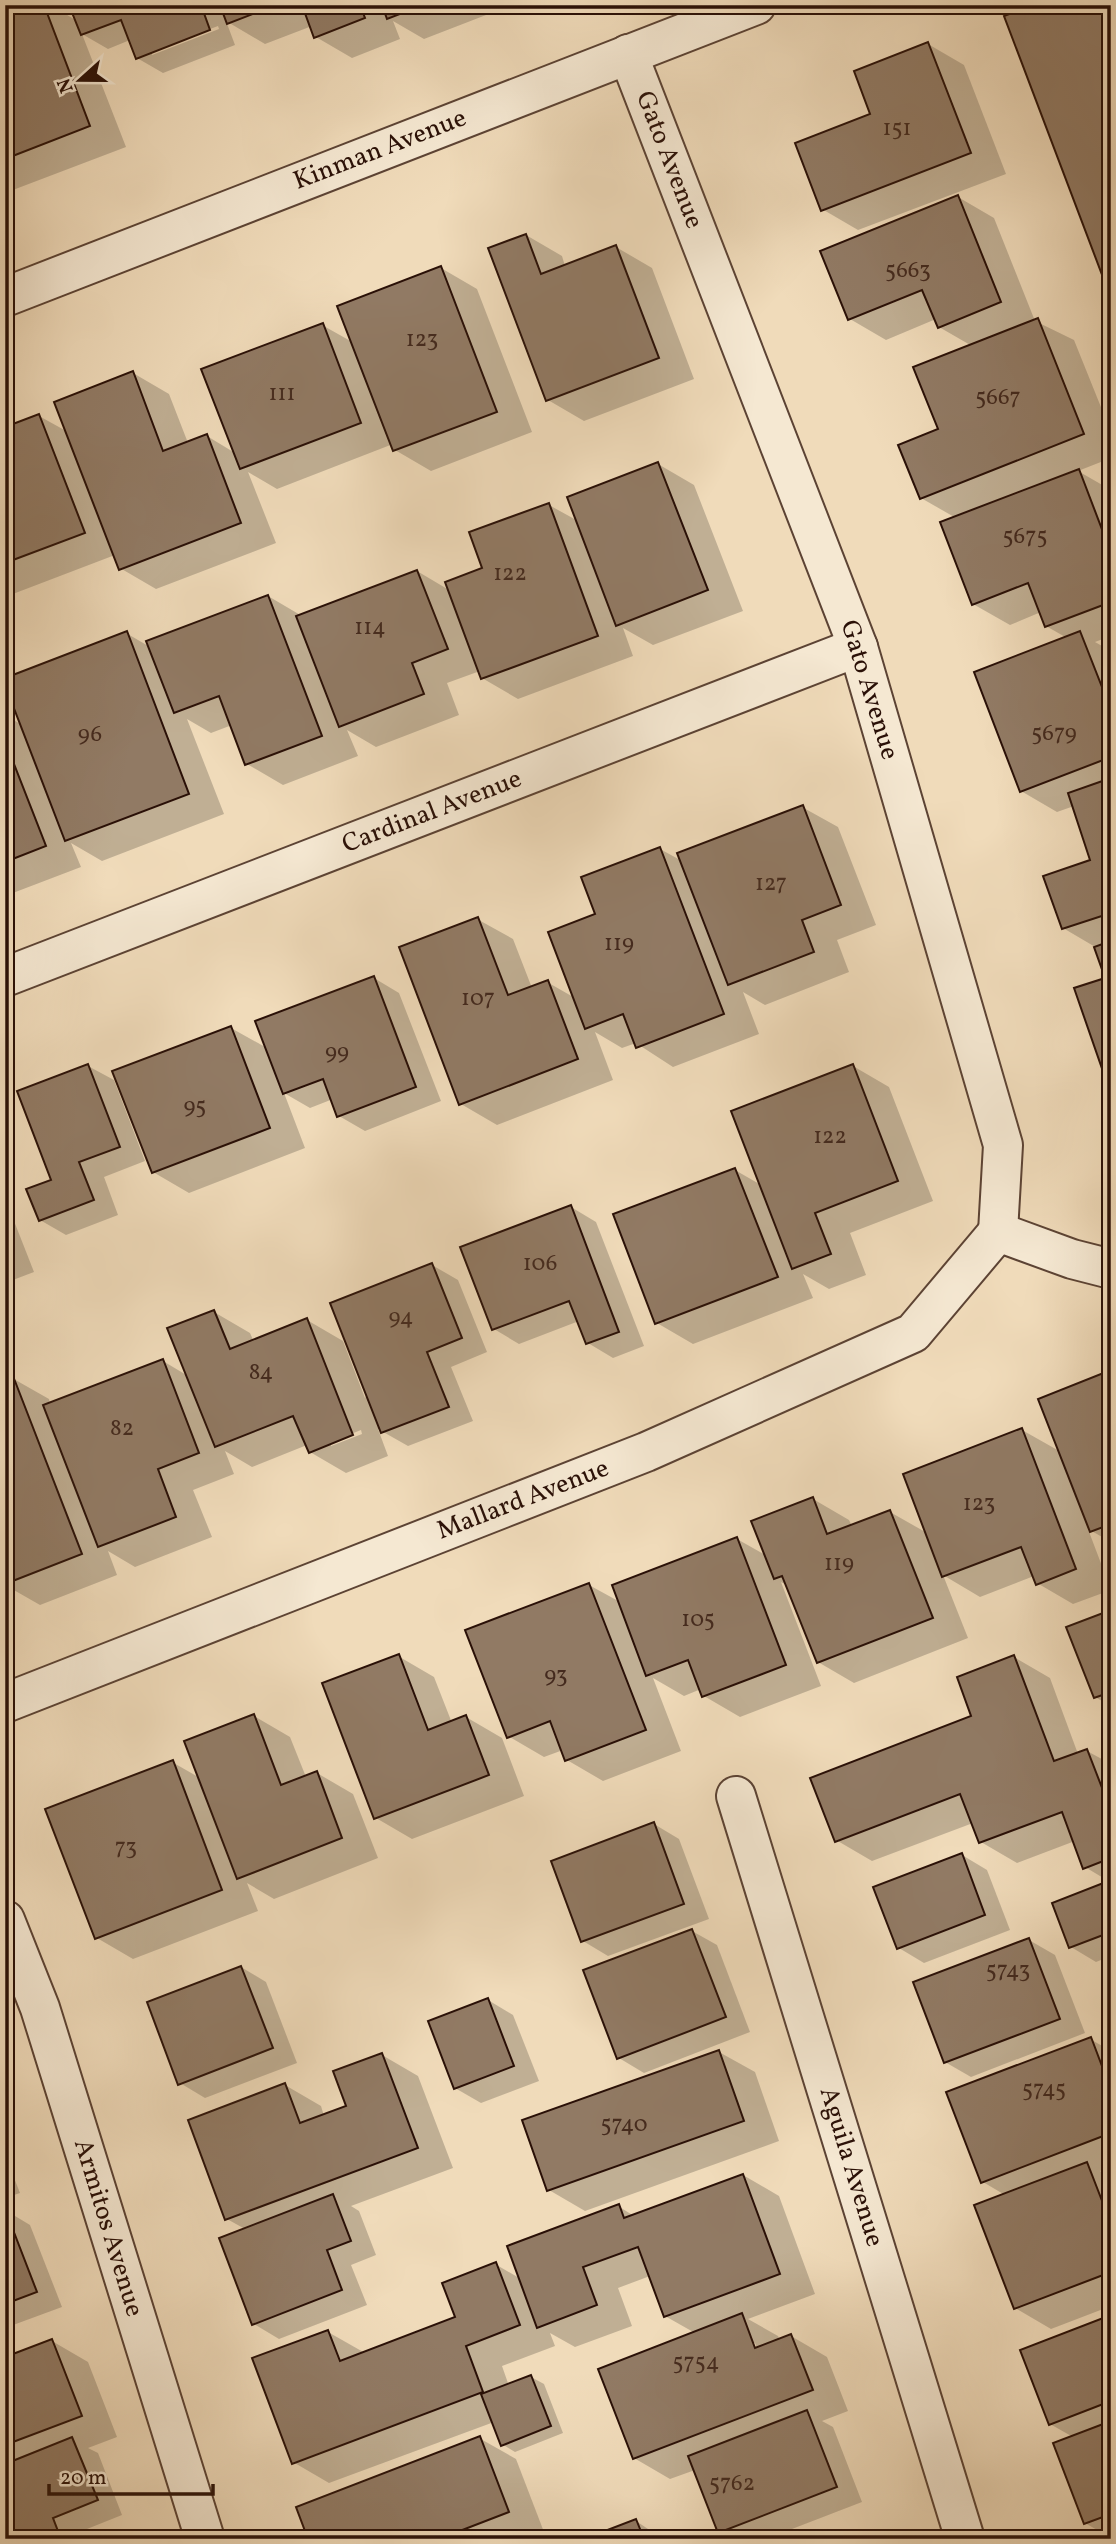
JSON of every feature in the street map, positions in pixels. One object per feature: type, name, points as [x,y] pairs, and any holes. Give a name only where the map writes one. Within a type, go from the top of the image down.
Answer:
[{"type":"street","name":"Kinman Avenue","points":[[5,297],[756,5]]},
{"type":"street","name":"Gato Avenue","points":[[628,54],[858,647],[1003,1145],[998,1232]]},
{"type":"street","name":"Cardinal Avenue","points":[[5,977],[858,647]]},
{"type":"street","points":[[998,1232],[1072,1259],[1111,1269]]},
{"type":"street","name":"Mallard Avenue","points":[[5,1703],[646,1452],[913,1333],[998,1232]]},
{"type":"street","name":"Aguila Avenue","points":[[736,1796],[965,2539]]},
{"type":"street","name":"Armitos Avenue","points":[[5,1920],[40,2008],[205,2539]]},
{"type":"building","points":[[22,5],[44,5],[90,126],[5,159],[5,12]]},
{"type":"building","points":[[69,5],[201,5],[210,30],[136,59],[121,20],[81,35]]},
{"type":"building","points":[[220,5],[276,5],[227,24]]},
{"type":"building","points":[[302,5],[360,5],[365,18],[314,38]]},
{"type":"building","points":[[382,5],[423,5],[387,19]]},
{"type":"building","points":[[1033,5],[1111,5],[1111,278],[1104,280],[1004,16]]},
{"type":"building","points":[[928,42],[971,153],[821,211],[795,143],[870,114],[854,71]]},
{"type":"building","points":[[958,195],[1001,302],[938,328],[922,290],[848,320],[820,251]]},
{"type":"building","points":[[526,234],[541,274],[616,245],[659,358],[546,401],[488,248]]},
{"type":"building","points":[[441,266],[497,412],[393,451],[337,306]]},
{"type":"building","points":[[1038,318],[1084,434],[920,499],[898,445],[938,429],[913,367]]},
{"type":"building","points":[[323,323],[361,423],[240,469],[201,369]]},
{"type":"building","points":[[133,371],[163,451],[207,434],[241,523],[119,570],[54,402]]},
{"type":"building","points":[[39,414],[85,533],[5,563],[5,427]]},
{"type":"building","points":[[658,462],[708,590],[616,626],[567,497]]},
{"type":"building","points":[[1079,469],[1111,553],[1111,602],[1045,627],[1028,583],[972,605],[940,522]]},
{"type":"building","points":[[549,503],[598,636],[481,679],[445,582],[482,568],[469,532]]},
{"type":"building","points":[[417,570],[448,649],[412,663],[424,694],[339,727],[296,616]]},
{"type":"building","points":[[268,595],[322,736],[245,765],[219,696],[174,713],[146,641]]},
{"type":"building","points":[[127,631],[189,794],[65,841],[5,685],[5,678]]},
{"type":"building","points":[[1080,631],[1111,710],[1111,757],[1020,792],[974,672]]},
{"type":"building","points":[[5,741],[46,846],[5,862]]},
{"type":"building","points":[[1111,778],[1111,913],[1062,929],[1043,876],[1090,860],[1068,793]]},
{"type":"building","points":[[803,805],[841,905],[802,920],[814,952],[728,985],[677,853]]},
{"type":"building","points":[[660,847],[724,1014],[636,1048],[623,1014],[585,1029],[548,932],[595,914],[581,877]]},
{"type":"building","points":[[478,917],[508,995],[548,980],[578,1059],[459,1105],[399,947]]},
{"type":"building","points":[[1111,941],[1111,1079],[1106,1080],[1074,988],[1105,978],[1094,947]]},
{"type":"building","points":[[374,976],[416,1087],[337,1117],[323,1079],[283,1094],[255,1021]]},
{"type":"building","points":[[231,1026],[270,1128],[152,1173],[112,1071]]},
{"type":"building","points":[[88,1064],[120,1147],[79,1162],[94,1200],[39,1221],[26,1189],[51,1180],[17,1091]]},
{"type":"building","points":[[853,1064],[898,1181],[815,1213],[831,1254],[792,1269],[731,1111]]},
{"type":"building","points":[[735,1168],[778,1277],[655,1324],[613,1214]]},
{"type":"building","points":[[571,1205],[619,1332],[586,1344],[569,1301],[492,1330],[460,1247]]},
{"type":"building","points":[[432,1263],[462,1338],[427,1352],[449,1407],[381,1433],[330,1303]]},
{"type":"building","points":[[214,1310],[230,1349],[307,1318],[353,1435],[309,1453],[293,1416],[215,1447],[167,1328]]},
{"type":"building","points":[[163,1359],[199,1453],[158,1469],[176,1517],[98,1547],[43,1405]]},
{"type":"building","points":[[1111,1370],[1111,1524],[1090,1532],[1038,1399]]},
{"type":"building","points":[[13,1376],[82,1554],[5,1584],[5,1379]]},
{"type":"building","points":[[1022,1428],[1076,1569],[1036,1585],[1021,1547],[942,1577],[903,1474]]},
{"type":"building","points":[[813,1497],[827,1534],[890,1510],[933,1618],[817,1663],[782,1576],[774,1579],[751,1521]]},
{"type":"building","points":[[737,1537],[786,1665],[702,1697],[688,1660],[646,1676],[612,1585]]},
{"type":"building","points":[[589,1583],[646,1730],[565,1761],[550,1721],[507,1738],[465,1630]]},
{"type":"building","points":[[1111,1610],[1111,1692],[1094,1698],[1066,1627]]},
{"type":"building","points":[[399,1654],[428,1730],[466,1715],[489,1775],[374,1819],[322,1683]]},
{"type":"building","points":[[1014,1655],[1054,1761],[1087,1749],[1111,1811],[1111,1858],[1083,1869],[1062,1812],[979,1843],[960,1794],[835,1842],[810,1778],[971,1716],[957,1677]]},
{"type":"building","points":[[254,1714],[281,1785],[317,1771],[342,1838],[237,1879],[184,1741]]},
{"type":"building","points":[[173,1760],[222,1890],[95,1939],[45,1809]]},
{"type":"building","points":[[654,1822],[684,1904],[581,1942],[551,1861]]},
{"type":"building","points":[[962,1853],[985,1915],[897,1949],[873,1887]]},
{"type":"building","points":[[1111,1880],[1111,1932],[1069,1948],[1052,1903]]},
{"type":"building","points":[[692,1929],[726,2017],[617,2059],[583,1970]]},
{"type":"building","points":[[1029,1938],[1060,2019],[944,2063],[913,1982]]},
{"type":"building","points":[[241,1966],[273,2048],[178,2085],[147,2002]]},
{"type":"building","points":[[488,1998],[514,2066],[454,2089],[428,2021]]},
{"type":"building","points":[[1091,2037],[1111,2090],[1111,2133],[981,2183],[946,2092]]},
{"type":"building","points":[[719,2050],[744,2121],[547,2191],[522,2120]]},
{"type":"building","points":[[382,2053],[418,2148],[225,2220],[188,2120],[285,2083],[300,2123],[346,2106],[333,2071]]},
{"type":"building","points":[[1087,2162],[1111,2224],[1111,2272],[1014,2309],[974,2205]]},
{"type":"building","points":[[743,2174],[780,2274],[664,2317],[638,2247],[583,2267],[597,2305],[537,2328],[507,2246],[619,2204],[624,2218]]},
{"type":"building","points":[[333,2194],[351,2241],[327,2250],[342,2290],[252,2325],[219,2238]]},
{"type":"building","points":[[5,2209],[37,2292],[5,2304]]},
{"type":"building","points":[[496,2262],[520,2325],[466,2346],[483,2392],[292,2464],[252,2358],[328,2330],[340,2361],[455,2317],[442,2283]]},
{"type":"building","points":[[742,2313],[755,2348],[791,2334],[813,2390],[633,2459],[598,2369]]},
{"type":"building","points":[[1111,2315],[1111,2401],[1049,2425],[1020,2350]]},
{"type":"building","points":[[52,2339],[82,2416],[5,2445],[5,2357]]},
{"type":"building","points":[[531,2375],[551,2426],[501,2446],[481,2394]]},
{"type":"building","points":[[807,2410],[837,2487],[718,2533],[688,2456]]},
{"type":"building","points":[[1111,2421],[1111,2514],[1084,2524],[1053,2443]]},
{"type":"building","points":[[480,2436],[509,2512],[439,2539],[308,2539],[296,2507]]},
{"type":"building","points":[[72,2437],[98,2500],[53,2518],[61,2539],[5,2539],[5,2512],[12,2509],[5,2492],[5,2464]]},
{"type":"building","points":[[636,2519],[644,2539],[584,2539]]}]
